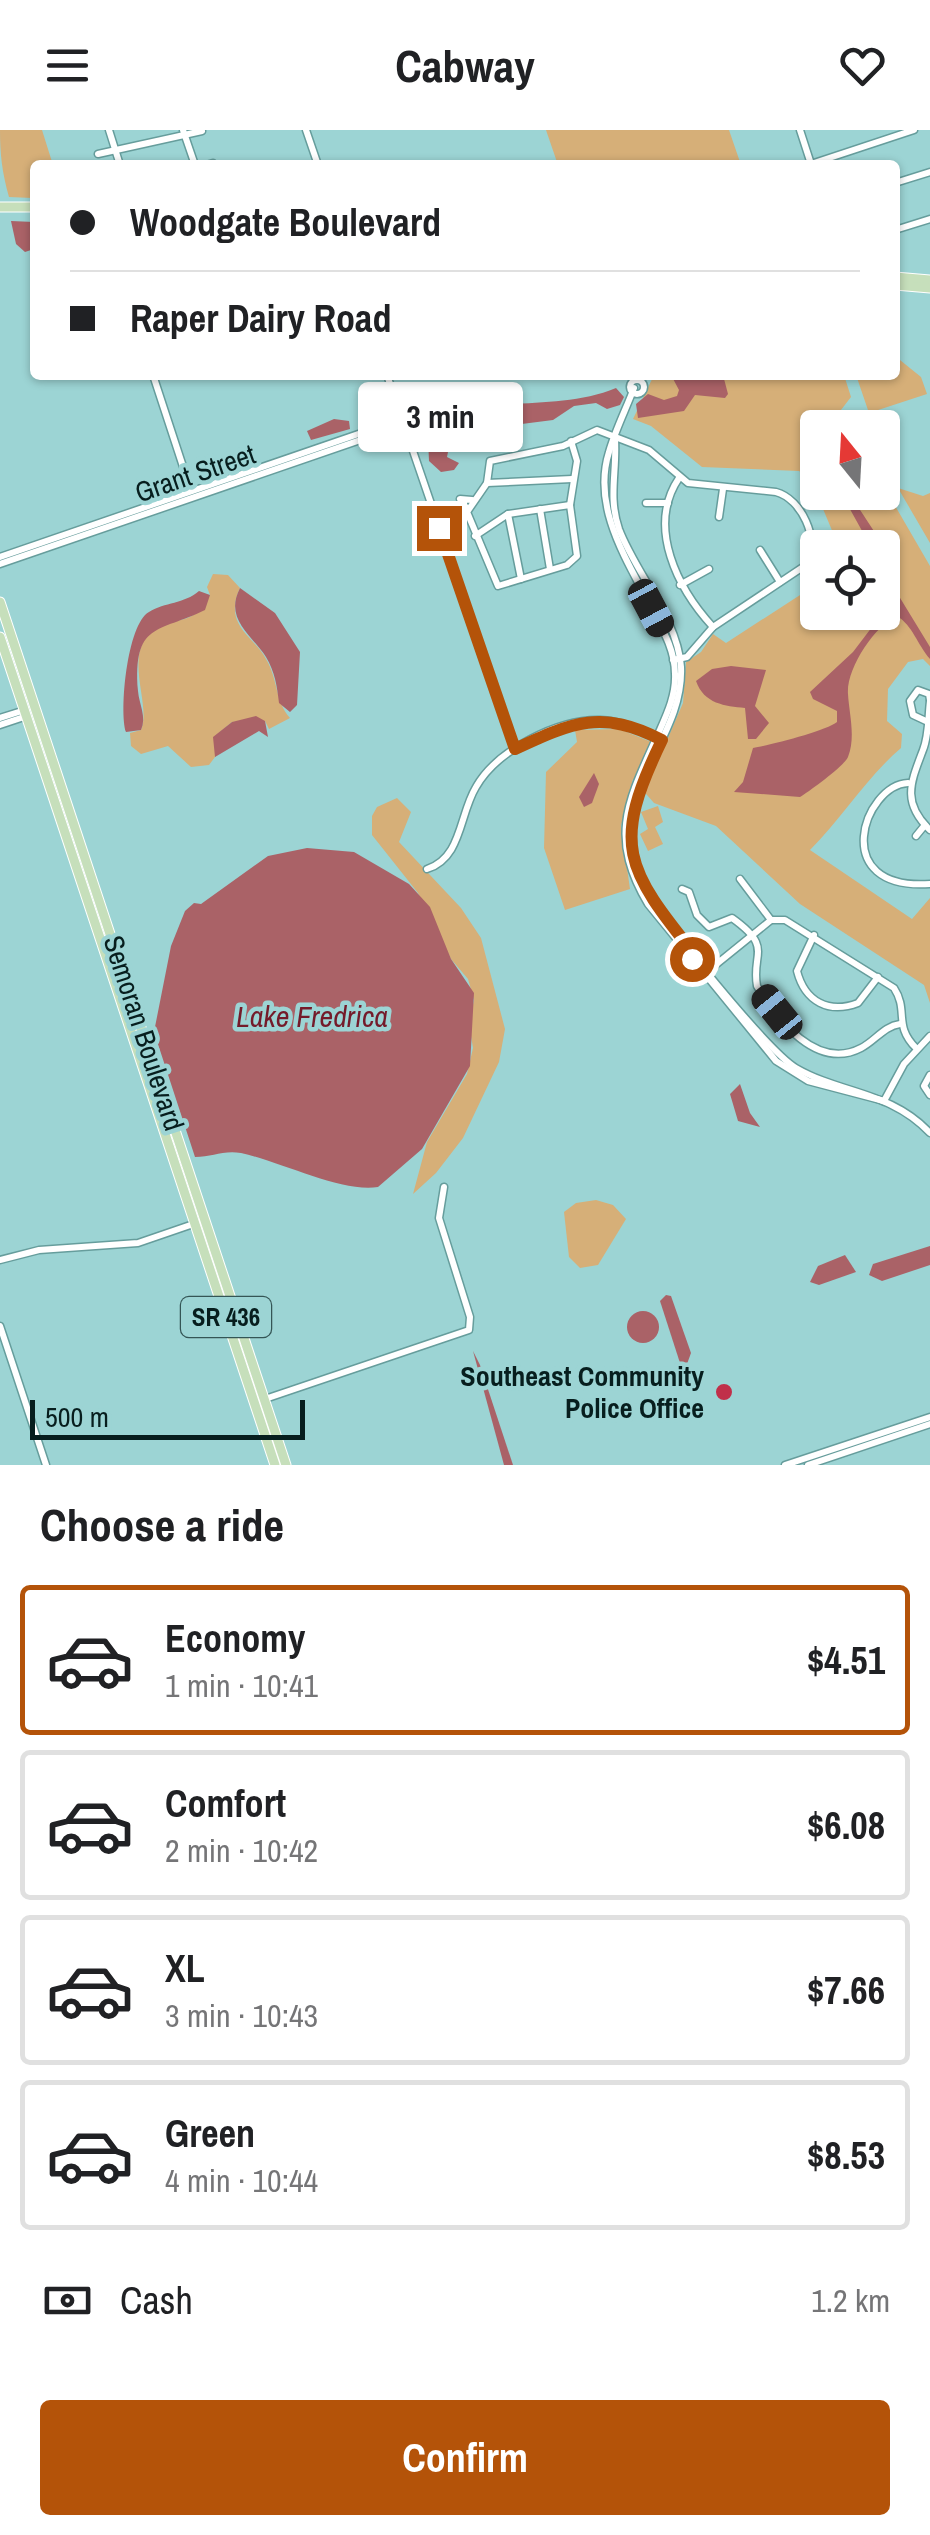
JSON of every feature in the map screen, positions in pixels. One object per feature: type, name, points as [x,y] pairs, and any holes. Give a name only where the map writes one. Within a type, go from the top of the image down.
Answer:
[{"type":"main road","points":[[0,207],[30,208]]},
{"type":"main road","points":[[900,280],[929,282]]},
{"type":"main road","name":"Semoran Boulevard","points":[[0,602],[136,1029],[174,1125],[274,1465]]},
{"type":"main road","name":"Semoran Boulevard","points":[[0,637],[32,711]]},
{"type":"main road","name":"Semoran Boulevard","points":[[136,1029],[154,1100],[286,1465]]},
{"type":"main road","points":[[154,1100],[164,1106],[174,1125]]},
{"type":"main road","points":[[240,1359],[249,1365],[263,1394]]},
{"type":"main road","points":[[261,1424],[278,1441]]},
{"type":"street","points":[[109,130],[119,160]]},
{"type":"street","points":[[306,130],[316,160]]},
{"type":"street","points":[[800,130],[809,160]]},
{"type":"street","points":[[826,160],[914,130]]},
{"type":"street","points":[[98,154],[202,131]]},
{"type":"street","points":[[184,133],[192,160]]},
{"type":"street","points":[[900,182],[930,172]]},
{"type":"street","points":[[900,228],[930,219]]},
{"type":"street","points":[[155,380],[192,494]]},
{"type":"street","points":[[390,380],[515,749]]},
{"type":"street","points":[[637,386],[616,438],[610,483],[615,516],[676,656],[678,701],[640,787],[630,820],[636,868],[652,905],[776,1058],[812,1076],[884,1101],[930,1133]]},
{"type":"street","name":"Grant Street","points":[[0,560],[403,422]]},
{"type":"street","points":[[571,442],[577,461],[570,505],[577,556],[568,565],[502,586],[493,580],[467,509],[487,483],[493,459],[571,442],[597,430],[649,450],[680,478],[698,486],[790,496],[799,508],[813,544],[809,563],[713,627],[692,652],[676,656]]},
{"type":"street","points":[[680,478],[668,503],[670,554],[680,585],[713,627]]},
{"type":"street","points":[[487,483],[572,479]]},
{"type":"street","points":[[720,517],[723,489]]},
{"type":"street","points":[[646,503],[668,503]]},
{"type":"street","points":[[475,536],[508,514],[570,505]]},
{"type":"street","points":[[540,509],[550,570]]},
{"type":"street","points":[[508,514],[521,579]]},
{"type":"street","points":[[760,550],[780,582]]},
{"type":"street","points":[[680,585],[709,569]]},
{"type":"street","points":[[916,836],[927,827],[914,809],[908,783],[925,746],[928,722],[930,701],[918,690],[910,701],[913,714],[928,722]]},
{"type":"street","points":[[0,722],[32,711]]},
{"type":"street","points":[[428,869],[452,852],[475,788],[515,749],[567,725],[596,720],[629,724],[660,738]]},
{"type":"street","points":[[908,783],[887,792],[865,827],[862,845],[869,863],[894,880],[930,884]]},
{"type":"street","points":[[740,879],[771,920]]},
{"type":"street","points":[[682,888],[690,892],[697,915],[709,927],[732,918],[751,936],[762,956],[758,986],[792,1030],[814,1048],[835,1055],[851,1053],[900,1024]]},
{"type":"street","points":[[706,972],[771,920],[785,920],[814,935],[841,959],[878,976],[900,998],[900,1024],[916,1048]]},
{"type":"street","points":[[814,935],[800,957],[797,972],[815,1001],[830,1008],[858,1003],[878,976]]},
{"type":"street","points":[[884,1101],[916,1048],[930,1036]]},
{"type":"street","points":[[930,1075],[924,1082],[930,1094]]},
{"type":"street","points":[[263,1394],[468,1330],[470,1317],[439,1218],[444,1187]]},
{"type":"street","points":[[0,1260],[39,1250],[138,1243],[200,1222]]},
{"type":"street","points":[[0,1326],[46,1465]]},
{"type":"street","points":[[785,1465],[930,1417]]},
{"type":"street","points":[[808,1465],[930,1424]]},
{"type":"shaded area","points":[[0,130],[42,130],[51,160],[30,160],[30,198],[9,197]]},
{"type":"shaded area","points":[[546,130],[729,130],[739,160],[556,160]]},
{"type":"shaded area","points":[[900,360],[921,377],[927,394],[868,410],[858,380],[900,380]]},
{"type":"shaded area","points":[[652,380],[846,380],[851,397],[841,410],[800,410],[800,472],[702,467],[651,426],[633,419]]},
{"type":"shaded area","points":[[900,489],[923,496],[930,493],[930,543]]},
{"type":"shaded area","points":[[823,510],[898,510],[930,566],[930,666],[923,659],[908,662],[888,689],[887,721],[902,734],[901,748],[810,850],[912,919],[930,898],[930,1003],[924,985],[800,904],[716,826],[654,803],[633,779],[621,826],[630,889],[565,910],[544,848],[546,772],[577,742],[575,730],[619,729],[664,747],[683,703],[686,662],[701,652],[713,634],[726,643],[800,595],[800,630],[900,630],[900,530],[832,530]]},
{"type":"shaded area","points":[[213,574],[228,575],[240,588],[235,604],[237,620],[266,659],[290,718],[269,729],[265,721],[232,722],[214,737],[218,753],[209,765],[191,767],[168,746],[141,754],[131,746],[130,733],[141,730],[143,721],[139,660],[146,637],[157,628],[197,612],[210,595],[207,587]]},
{"type":"shaded area","points":[[397,798],[411,812],[399,842],[461,908],[481,938],[505,1029],[499,1062],[463,1138],[436,1173],[413,1194],[427,1142],[467,1074],[473,1048],[469,1024],[474,1000],[468,979],[451,959],[418,893],[372,835],[372,816],[377,807]]},
{"type":"shaded area","points":[[658,806],[663,822],[655,827],[663,844],[648,851],[640,834],[648,829],[641,812]]},
{"type":"shaded area","points":[[596,1200],[613,1205],[626,1219],[598,1265],[580,1268],[569,1257],[564,1212],[576,1203]]},
{"type":"water","points":[[11,221],[30,222],[30,250],[25,252],[16,244]]},
{"type":"water","points":[[674,380],[724,380],[728,394],[725,398],[695,395],[684,411],[638,418],[636,404],[648,394],[664,400],[677,396],[679,390]]},
{"type":"water","points":[[616,388],[624,397],[620,405],[607,409],[596,403],[574,406],[553,420],[489,428],[449,447],[447,457],[459,463],[454,470],[441,472],[429,461],[428,438],[441,416],[485,406],[573,399]]},
{"type":"water","points":[[334,419],[349,421],[350,429],[311,440],[307,431]]},
{"type":"water","points":[[850,510],[860,510],[873,530],[862,530]]},
{"type":"water","points":[[240,588],[275,613],[300,652],[297,705],[290,712],[279,703],[266,657],[237,617]]},
{"type":"water","points":[[199,591],[210,595],[205,610],[152,633],[145,641],[138,669],[143,725],[141,730],[126,732],[127,669],[141,620],[155,609]]},
{"type":"water","points":[[900,598],[930,647],[930,659],[911,630],[902,620]]},
{"type":"water","points":[[870,630],[878,630],[857,661],[849,684],[852,741],[845,761],[800,797],[734,792],[743,782],[753,748],[837,722],[837,711],[813,699],[810,692],[853,652]]},
{"type":"water","points":[[731,666],[766,670],[755,706],[769,723],[756,739],[748,739],[745,708],[710,699],[696,681],[712,669]]},
{"type":"water","points":[[256,716],[265,721],[268,737],[259,731],[215,757],[213,737],[232,722]]},
{"type":"water","points":[[594,773],[599,784],[592,803],[584,807],[579,797]]},
{"type":"water","name":"Lake Fredrica","points":[[307,848],[354,852],[409,884],[430,907],[451,959],[474,993],[470,1066],[422,1149],[378,1187],[329,1181],[241,1153],[195,1157],[154,1032],[171,946],[185,911],[194,903],[201,904],[268,856]]},
{"type":"water","points":[[740,1084],[750,1113],[760,1127],[738,1121],[730,1094]]},
{"type":"water","points":[[930,1246],[930,1265],[882,1281],[869,1275],[873,1264]]},
{"type":"water","points":[[845,1255],[856,1272],[819,1285],[810,1282],[818,1266]]},
{"type":"water","points":[[671,1296],[691,1353],[687,1364],[680,1363],[660,1301]]},
{"type":"water","points":[[643,1311],[654,1316],[659,1327],[654,1338],[643,1343],[632,1338],[627,1327],[632,1316]]},
{"type":"water","points":[[473,1351],[480,1365],[513,1465],[504,1465]]},
{"type":"place","name":"Southeast Community Police Office","points":[[724,1392]]},
{"type":"route","points":[[439,528],[515,749],[567,725],[596,720],[629,724],[662,740],[634,803],[631,848],[645,890],[696,956],[692,959]]}]
